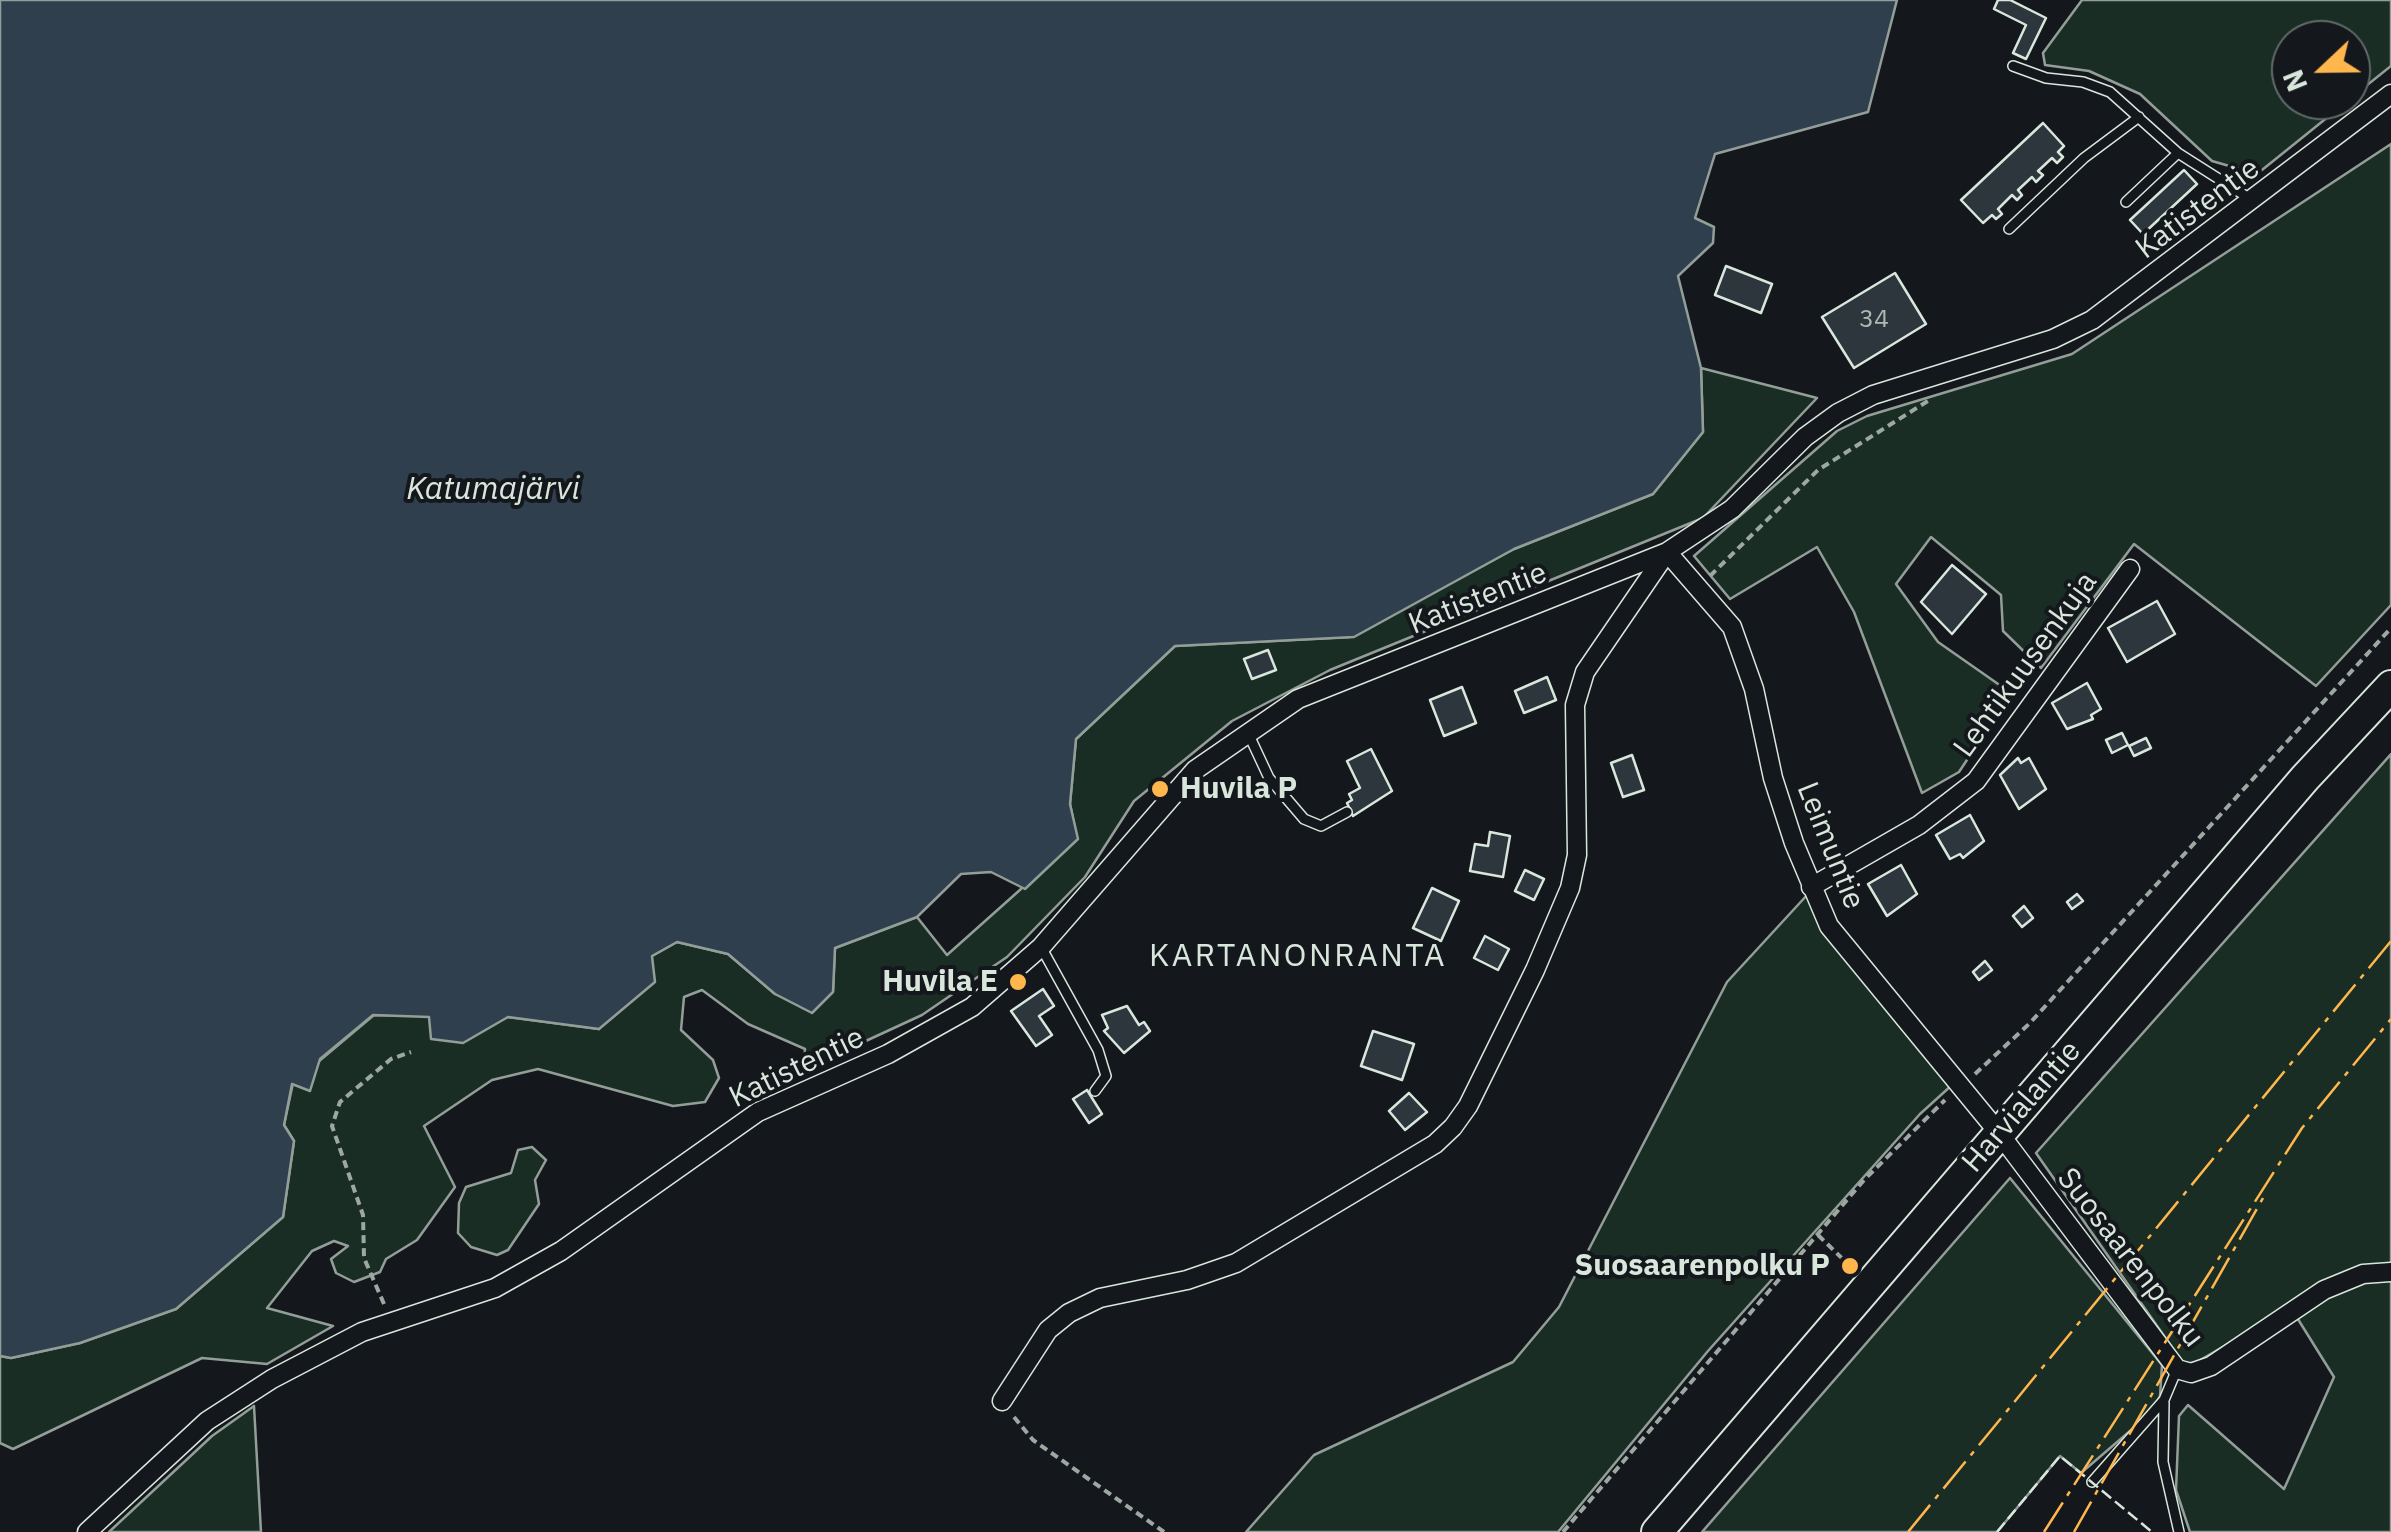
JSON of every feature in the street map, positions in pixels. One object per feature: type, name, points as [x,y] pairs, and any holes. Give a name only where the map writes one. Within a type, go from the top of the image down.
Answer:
[{"type":"highway","name":"Harvialantie","points":[[1657,1532],[2305,778],[2391,686]]},
{"type":"street","name":"Katistentie","points":[[87,1532],[208,1421],[272,1379],[362,1332],[495,1288],[561,1251],[758,1112],[888,1054],[972,1007],[1041,947],[1195,770],[1298,699],[1668,552],[1732,509],[1805,437],[1838,413],[1873,395],[2053,339],[2092,320],[2391,94]]},
{"type":"street","name":"Katistentie","points":[[1002,1401],[1048,1330],[1070,1312],[1100,1298],[1188,1280],[1236,1264],[1436,1144],[1453,1127],[1468,1106],[1552,936],[1570,888],[1578,822],[1573,731],[1586,672],[1668,552]]},
{"type":"street","name":"Leimuntie","points":[[1668,552],[1712,600],[1738,641],[1766,730],[1773,778],[1811,887],[1830,926],[2000,1133]]},
{"type":"street","name":"Lehtikuusenkuja","points":[[1811,887],[1919,825],[1976,781],[2130,570]]},
{"type":"street","name":"Suosaarenpolku","points":[[2000,1133],[2177,1370],[2191,1373],[2211,1366],[2324,1290],[2363,1274],[2391,1272]]},
{"type":"lane","points":[[2014,66],[2046,78],[2097,87],[2140,117],[2178,153],[2254,201]]},
{"type":"lane","points":[[2009,229],[2084,158],[2140,117]]},
{"type":"lane","points":[[2126,202],[2178,153]]},
{"type":"lane","points":[[1248,733],[1269,778],[1304,819],[1321,826],[1347,812]]},
{"type":"lane","points":[[1041,947],[1098,1050],[1106,1076],[1095,1091]]},
{"type":"lane","points":[[2092,1482],[2164,1400],[2177,1370]]},
{"type":"lane","points":[[2164,1400],[2163,1462],[2179,1532]]},
{"type":"path","points":[[392,1322],[364,1258],[363,1215],[332,1126],[340,1102],[391,1059],[411,1052]]},
{"type":"path","points":[[1818,1234],[1850,1266]]},
{"type":"path","points":[[1002,1401],[1032,1440],[1164,1532]]},
{"type":"green space","points":[[2082,0],[2391,0],[2391,66],[2371,82],[2371,20],[2271,20],[2271,120],[2324,120],[2257,174],[2212,161],[2140,94],[2089,71],[2045,65],[2043,53]]},
{"type":"green space","points":[[2391,144],[2391,605],[2316,686],[2134,544],[2041,668],[2003,631],[2001,595],[1931,537],[1896,584],[1938,642],[2011,693],[1959,772],[1922,793],[1854,612],[1817,547],[1730,599],[1694,556],[1837,431],[1867,416],[2072,354]]},
{"type":"green space","points":[[1701,368],[1817,398],[1703,518],[1330,670],[1232,721],[1134,801],[1085,877],[1007,957],[922,1015],[803,1070],[805,1049],[748,1024],[702,990],[684,997],[681,1030],[713,1060],[719,1078],[705,1102],[673,1106],[538,1069],[492,1080],[424,1126],[455,1187],[417,1240],[386,1259],[380,1272],[354,1282],[336,1273],[331,1259],[348,1246],[334,1241],[312,1251],[267,1308],[333,1326],[267,1364],[202,1358],[13,1449],[0,1443],[0,1356],[11,1358],[80,1343],[176,1309],[283,1217],[294,1141],[284,1125],[293,1083],[374,1015],[508,1017],[599,1029],[652,956],[677,942],[728,954],[775,994],[833,992],[835,948],[917,917],[947,955],[1077,839],[1070,804],[1076,739],[1175,646],[1350,637],[1514,549],[1653,494],[1703,432]]},
{"type":"green space","points":[[2391,754],[2391,1263],[2361,1267],[2195,1363],[2183,1363],[2036,1153]]},
{"type":"green space","points":[[1808,894],[1952,1085],[1920,1114],[1708,1351],[1558,1532],[1246,1532],[1314,1455],[1513,1362],[1559,1307],[1727,982]]},
{"type":"green space","points":[[532,1147],[546,1160],[535,1180],[539,1204],[508,1250],[497,1255],[471,1247],[458,1233],[459,1203],[466,1187],[511,1173],[518,1150]]},
{"type":"green space","points":[[2010,1178],[2162,1365],[2160,1396],[2151,1413],[2081,1473],[2060,1456],[1997,1532],[1702,1532]]},
{"type":"green space","points":[[2391,1276],[2391,1532],[2190,1532],[2176,1490],[2179,1416],[2188,1405],[2284,1489],[2334,1377],[2296,1316],[2327,1295],[2363,1280]]},
{"type":"green space","points":[[254,1406],[261,1532],[109,1532],[212,1436]]},
{"type":"water","name":"Katumajärvi","points":[[0,0],[1897,0],[1868,112],[1715,154],[1695,218],[1714,227],[1713,243],[1678,276],[1701,368],[1703,432],[1653,494],[1514,549],[1354,637],[1175,646],[1076,739],[1070,804],[1078,839],[1025,889],[991,872],[961,874],[917,917],[835,948],[833,992],[812,1013],[775,994],[728,954],[677,942],[652,956],[655,982],[599,1029],[508,1017],[463,1043],[431,1039],[429,1017],[373,1015],[320,1059],[310,1091],[292,1084],[284,1125],[294,1141],[283,1217],[176,1309],[80,1343],[11,1358],[0,1356]]},
{"type":"building","points":[[1998,0],[2010,0],[2046,18],[2026,59],[2013,53],[2026,25],[1994,9]]},
{"type":"building","points":[[2043,123],[2064,146],[2058,152],[2063,157],[2057,163],[2052,158],[2038,171],[2043,175],[2036,182],[2032,177],[2018,190],[2022,195],[2017,200],[2012,195],[1998,209],[2002,214],[1996,219],[1992,215],[1983,223],[1961,200]]},
{"type":"building","points":[[2184,170],[2197,184],[2143,234],[2130,220]]},
{"type":"building","points":[[1726,266],[1772,284],[1761,313],[1715,295]]},
{"type":"building","points":[[1895,273],[1926,324],[1854,368],[1822,317]]},
{"type":"building","points":[[1952,565],[1986,594],[1952,634],[1921,602]]},
{"type":"building","points":[[2157,601],[2175,634],[2127,662],[2108,628]]},
{"type":"building","points":[[1268,650],[1276,670],[1252,679],[1244,659]]},
{"type":"building","points":[[1547,677],[1556,700],[1524,713],[1515,691]]},
{"type":"building","points":[[2087,683],[2101,709],[2091,715],[2093,719],[2067,729],[2052,703]]},
{"type":"building","points":[[1462,687],[1476,723],[1444,736],[1430,700]]},
{"type":"building","points":[[2122,733],[2128,745],[2112,753],[2106,740]]},
{"type":"building","points":[[2146,738],[2151,748],[2134,756],[2129,746]]},
{"type":"building","points":[[1371,749],[1392,791],[1353,816],[1347,803],[1352,800],[1349,794],[1360,788],[1347,761]]},
{"type":"building","points":[[1632,755],[1644,790],[1623,797],[1611,763]]},
{"type":"building","points":[[2018,758],[2021,763],[2029,758],[2046,789],[2019,809],[2000,775]]},
{"type":"building","points":[[1970,815],[1984,841],[1963,858],[1960,854],[1950,859],[1936,835]]},
{"type":"building","points":[[1490,832],[1510,836],[1503,877],[1470,871],[1475,844],[1488,846]]},
{"type":"building","points":[[1901,865],[1917,894],[1887,916],[1868,884]]},
{"type":"building","points":[[1525,870],[1544,879],[1534,900],[1515,891]]},
{"type":"building","points":[[1432,888],[1459,901],[1441,941],[1413,928]]},
{"type":"building","points":[[2077,894],[2083,901],[2072,909],[2067,902]]},
{"type":"building","points":[[2024,906],[2033,918],[2022,927],[2013,916]]},
{"type":"building","points":[[1485,936],[1509,949],[1498,970],[1474,958]]},
{"type":"building","points":[[1985,961],[1992,970],[1979,980],[1973,972]]},
{"type":"building","points":[[1043,989],[1054,1006],[1039,1016],[1052,1035],[1036,1046],[1011,1011]]},
{"type":"building","points":[[1127,1006],[1139,1025],[1144,1022],[1150,1031],[1124,1053],[1104,1031],[1108,1028],[1102,1015]]},
{"type":"building","points":[[1373,1031],[1414,1044],[1402,1080],[1361,1066]]},
{"type":"building","points":[[1087,1090],[1102,1114],[1089,1123],[1073,1099]]},
{"type":"building","points":[[1409,1093],[1427,1112],[1405,1130],[1389,1111]]},
{"type":"fence","points":[[1997,1532],[2060,1456],[2152,1532]]},
{"type":"power","points":[[1908,1532],[2391,941]]},
{"type":"power","points":[[2044,1532],[2302,1128],[2391,1019]]},
{"type":"power","points":[[2074,1532],[2263,1198]]},
{"type":"place","name":"Huvila P","points":[[1160,789]]},
{"type":"place","name":"Huvila E","points":[[1018,982]]},
{"type":"place","name":"Suosaarenpolku P","points":[[1850,1266]]},
{"type":"district","name":"KARTANONRANTA","points":[[1298,957]]}]
